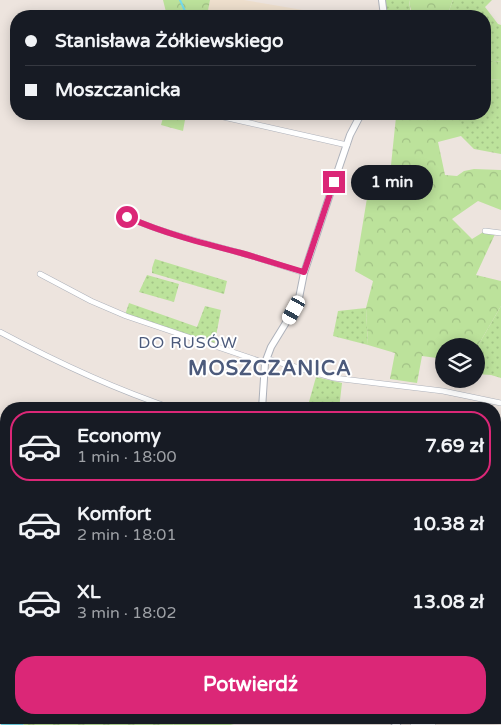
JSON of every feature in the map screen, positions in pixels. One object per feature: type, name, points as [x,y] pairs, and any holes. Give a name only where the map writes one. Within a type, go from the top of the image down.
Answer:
[{"type":"street","points":[[236,120],[346,145]]},
{"type":"street","points":[[263,402],[266,361],[271,347],[298,303],[304,272],[346,145],[358,120]]},
{"type":"street","points":[[123,215],[142,224],[206,245],[241,253],[304,272]]},
{"type":"street","points":[[485,231],[501,233]]},
{"type":"street","points":[[40,274],[91,301],[126,316],[266,361],[334,378],[442,391],[496,402]]},
{"type":"street","points":[[0,332],[68,366],[154,402]]},
{"type":"street","points":[[413,725],[433,725]]},
{"type":"shaded area","points":[[210,0],[244,0],[303,10],[208,10]]},
{"type":"green space","points":[[163,0],[210,0],[208,10],[166,10]]},
{"type":"green space","points":[[382,0],[409,0],[410,10],[383,10]]},
{"type":"green space","points":[[409,0],[453,0],[449,10],[411,10]]},
{"type":"green space","points":[[453,0],[492,0],[485,7],[487,10],[449,10]]},
{"type":"green space","points":[[491,15],[501,25],[501,62],[491,61]]},
{"type":"green space","points":[[491,61],[501,62],[501,80],[491,79]]},
{"type":"green space","points":[[491,79],[501,80],[501,154],[474,149],[461,136],[461,120],[491,120]]},
{"type":"green space","points":[[162,120],[185,120],[183,131],[161,125]]},
{"type":"green space","points":[[396,120],[461,120],[461,136],[438,142],[445,175],[457,176],[464,171],[474,169],[501,170],[501,210],[478,201],[452,219],[472,239],[485,231],[496,232],[476,275],[501,281],[501,306],[482,338],[435,338],[435,358],[422,356],[417,383],[390,379],[395,353],[368,345],[366,308],[373,281],[355,271],[368,192],[388,194]]},
{"type":"green space","points":[[155,259],[227,281],[224,294],[152,273]]},
{"type":"green space","points":[[147,275],[179,284],[174,302],[139,292]]},
{"type":"green space","points":[[129,303],[197,327],[205,306],[221,310],[214,346],[125,315]]},
{"type":"green space","points":[[501,306],[501,378],[485,375],[485,338],[482,338]]},
{"type":"green space","points":[[366,308],[368,345],[333,336],[338,311]]},
{"type":"green space","points":[[316,377],[342,383],[340,402],[309,402]]},
{"type":"green space","points":[[23,724],[174,725],[24,725]]},
{"type":"green space","points":[[173,724],[234,725],[174,725]]},
{"type":"water","points":[[1,724],[24,725],[1,725]]},
{"type":"waterway","points":[[180,0],[185,10]]},
{"type":"district","name":"DO RUSÓW","points":[[188,342]]},
{"type":"district","name":"MOSZCZANICA","points":[[270,368]]},
{"type":"route","points":[[127,217],[142,224],[206,245],[241,253],[304,272],[334,182]]}]
